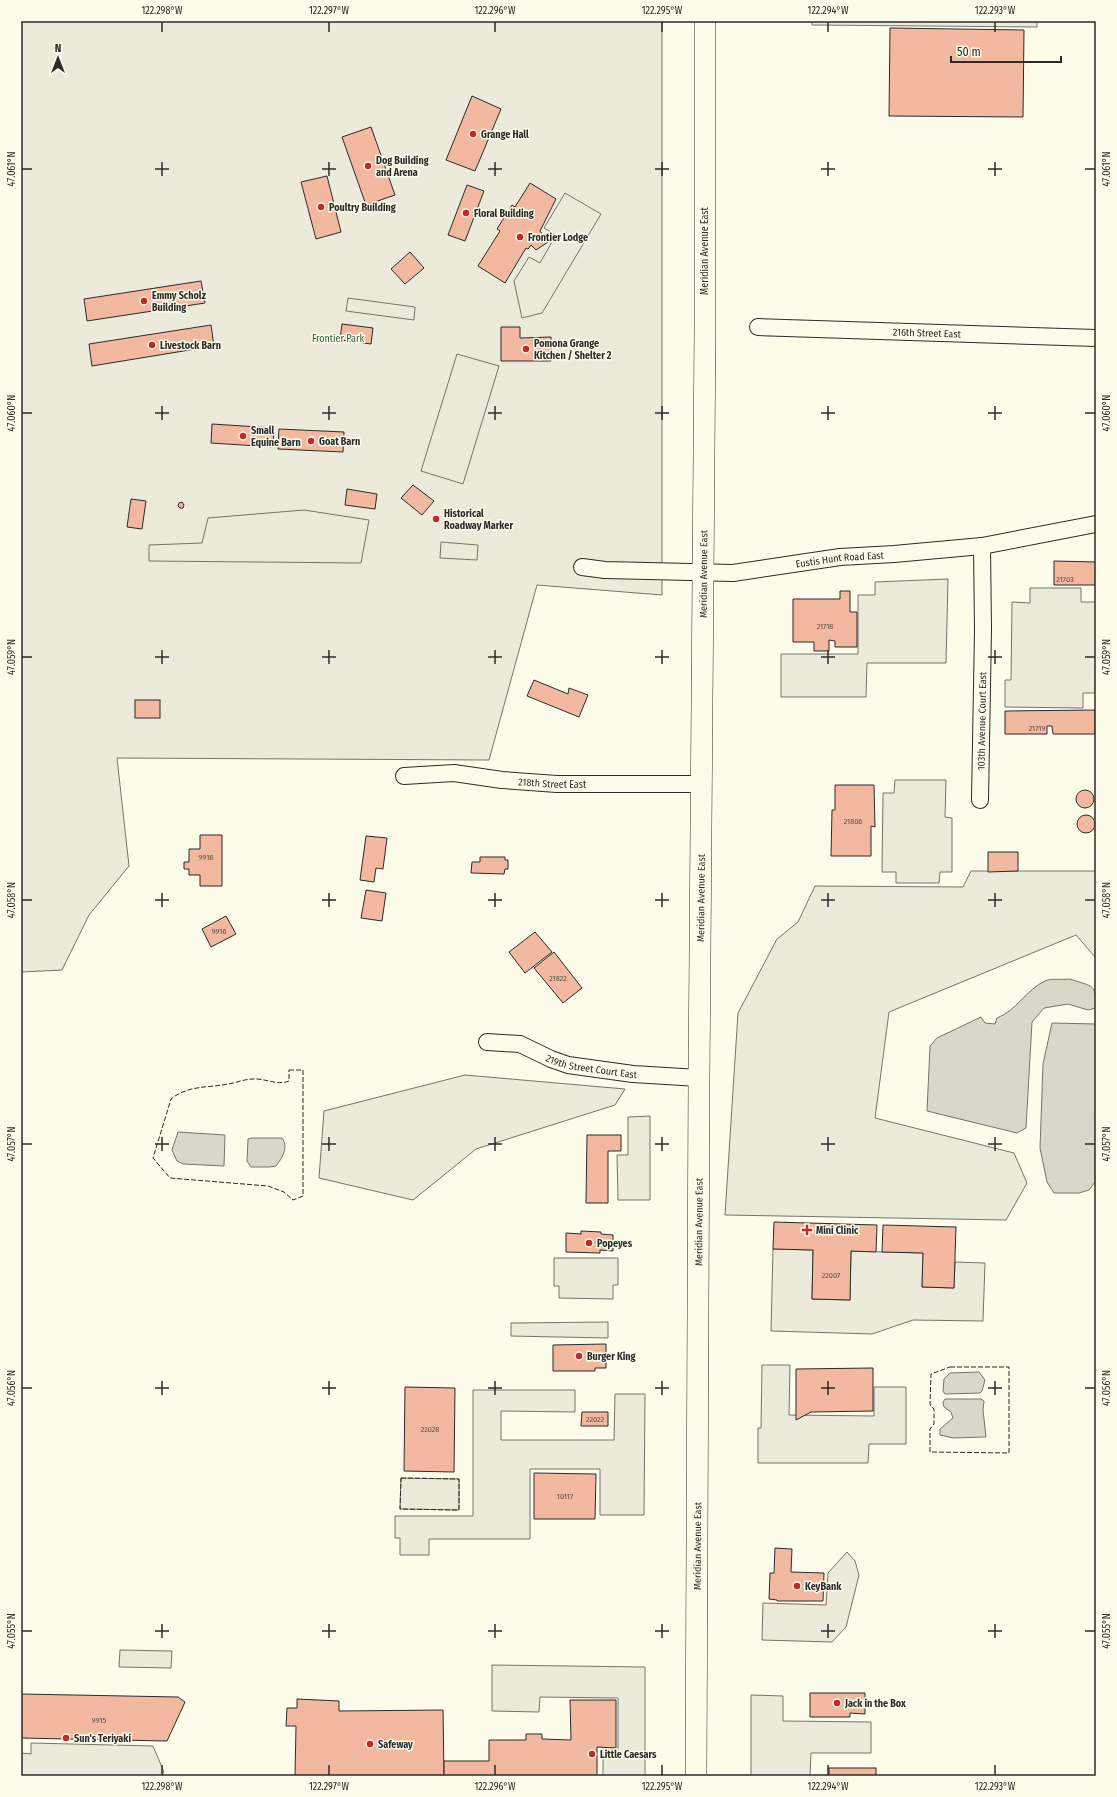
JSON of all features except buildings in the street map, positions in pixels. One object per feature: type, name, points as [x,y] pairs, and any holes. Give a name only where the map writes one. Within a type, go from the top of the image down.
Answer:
[{"type":"main road","name":"Meridian Avenue East","points":[[696,1776],[703,573],[704,21]]},
{"type":"street","name":"216th Street East","points":[[758,327],[1096,338]]},
{"type":"street","name":"Eustis Hunt Road East","points":[[582,568],[703,573],[754,570],[840,557],[982,546],[1096,524]]},
{"type":"street","name":"103th Avenue Court East","points":[[980,800],[983,630],[982,546]]},
{"type":"street","name":"218th Street East","points":[[404,776],[446,773],[502,780],[557,784],[701,784]]},
{"type":"street","name":"219th Street Court East","points":[[487,1042],[520,1044],[551,1059],[568,1065],[699,1078]]},
{"type":"green space","name":"Frontier Park","points":[[21,21],[662,21],[662,595],[537,585],[489,760],[117,758],[129,866],[89,915],[62,970],[21,972]]},
{"type":"green space","points":[[971,871],[1096,871],[1096,958],[1076,935],[889,1012],[875,1118],[1014,1153],[1027,1183],[1006,1220],[725,1215],[738,1013],[777,939],[798,922],[815,886],[963,887]]},
{"type":"green space","points":[[465,1075],[625,1089],[615,1105],[476,1149],[413,1200],[319,1178],[324,1111]]},
{"type":"green space","points":[[401,1478],[459,1479],[459,1510],[400,1509]]},
{"type":"shaded area","points":[[812,21],[1037,21],[1037,27],[812,25]]},
{"type":"shaded area","points":[[565,193],[601,214],[542,313],[522,318],[514,281],[529,257],[540,263],[556,235],[544,228]]},
{"type":"shaded area","points":[[348,298],[415,307],[414,320],[346,311]]},
{"type":"shaded area","points":[[457,354],[499,366],[463,484],[421,471]]},
{"type":"shaded area","points":[[304,510],[369,520],[361,563],[149,561],[149,545],[202,543],[208,518]]},
{"type":"shaded area","points":[[441,542],[478,545],[477,560],[440,558]]},
{"type":"shaded area","points":[[948,579],[946,663],[867,663],[866,697],[781,697],[781,654],[858,654],[858,595],[875,595],[875,582]]},
{"type":"shaded area","points":[[1030,588],[1081,588],[1081,602],[1096,602],[1095,693],[1083,693],[1083,708],[1005,707],[1005,680],[1011,680],[1012,602],[1030,603]]},
{"type":"shaded area","points":[[895,780],[946,780],[945,817],[952,818],[952,872],[940,872],[939,883],[896,883],[896,872],[882,872],[883,793],[894,793]]},
{"type":"shaded area","points":[[1070,979],[1092,987],[1095,994],[1096,1008],[1088,1010],[1068,1004],[1044,1008],[1032,1022],[1026,1128],[1017,1133],[927,1111],[930,1046],[937,1038],[981,1017],[985,1023],[995,1024],[997,1018],[1010,1011],[1038,985],[1048,980]]},
{"type":"shaded area","points":[[1052,1023],[1096,1024],[1095,1182],[1089,1190],[1079,1193],[1054,1193],[1047,1182],[1040,1148],[1043,1064]]},
{"type":"shaded area","points":[[650,1116],[650,1200],[618,1200],[617,1155],[628,1155],[628,1117]]},
{"type":"shaded area","points":[[178,1132],[225,1135],[224,1166],[183,1164],[177,1161],[172,1150]]},
{"type":"shaded area","points":[[282,1138],[285,1149],[276,1166],[251,1167],[247,1161],[248,1139]]},
{"type":"shaded area","points":[[773,1249],[813,1250],[812,1299],[850,1300],[851,1251],[923,1253],[922,1287],[954,1288],[955,1262],[985,1263],[983,1321],[913,1320],[872,1334],[771,1331]]},
{"type":"shaded area","points":[[554,1258],[618,1258],[618,1285],[613,1285],[613,1299],[559,1298],[559,1286],[554,1286]]},
{"type":"shaded area","points":[[608,1322],[608,1338],[511,1336],[511,1323]]},
{"type":"shaded area","points":[[762,1365],[790,1365],[789,1415],[874,1416],[874,1387],[906,1387],[906,1444],[869,1444],[868,1463],[758,1463],[758,1428],[761,1428]]},
{"type":"shaded area","points":[[979,1372],[985,1380],[980,1393],[945,1394],[943,1391],[944,1379],[950,1373]]},
{"type":"shaded area","points":[[473,1390],[575,1390],[575,1412],[501,1411],[501,1440],[614,1440],[615,1394],[645,1394],[644,1515],[600,1515],[600,1469],[530,1469],[530,1539],[429,1539],[429,1555],[400,1555],[400,1538],[395,1538],[395,1516],[473,1516]]},
{"type":"shaded area","points":[[945,1399],[981,1399],[984,1401],[983,1410],[986,1437],[953,1438],[940,1435],[940,1429],[953,1418],[951,1412],[944,1407],[943,1402]]},
{"type":"shaded area","points":[[847,1552],[855,1561],[859,1575],[846,1627],[832,1642],[762,1640],[763,1603],[826,1605],[828,1573]]},
{"type":"shaded area","points":[[120,1650],[172,1651],[171,1668],[119,1667]]},
{"type":"shaded area","points":[[492,1665],[645,1667],[645,1776],[603,1776],[603,1750],[618,1749],[618,1698],[540,1697],[539,1712],[492,1711]]},
{"type":"shaded area","points":[[751,1695],[783,1696],[783,1721],[871,1722],[871,1753],[811,1753],[810,1776],[751,1776]]},
{"type":"shaded area","points":[[31,1743],[153,1746],[164,1772],[161,1776],[21,1776],[21,1753],[31,1754]]},
{"type":"fence","points":[[289,1070],[303,1070],[303,1196],[293,1200],[284,1192],[268,1186],[170,1178],[153,1158],[171,1099],[178,1094],[191,1089],[250,1079],[280,1083],[289,1081],[289,1070]]},
{"type":"fence","points":[[950,1367],[1009,1367],[1009,1453],[930,1452],[930,1429],[934,1424],[934,1409],[930,1405],[931,1374],[950,1367]]},
{"type":"fence","points":[[401,1478],[459,1479],[459,1510],[400,1509],[401,1478]]},
{"type":"place","name":"Grange Hall","points":[[473,134]]},
{"type":"place","name":"Dog Building and Arena","points":[[368,166]]},
{"type":"place","name":"Poultry Building","points":[[321,207]]},
{"type":"place","name":"Floral Building","points":[[466,213]]},
{"type":"place","name":"Frontier Lodge","points":[[520,237]]},
{"type":"place","name":"Emmy Scholz Building","points":[[144,301]]},
{"type":"place","name":"Livestock Barn","points":[[152,345]]},
{"type":"place","name":"Pomona Grange Kitchen / Shelter 2","points":[[526,349]]},
{"type":"place","name":"Small Equine Barn","points":[[243,436]]},
{"type":"place","name":"Goat Barn","points":[[311,441]]},
{"type":"place","name":"Historical Roadway Marker","points":[[436,519]]},
{"type":"place","name":"Mini Clinic","points":[[807,1230]]},
{"type":"place","name":"Popeyes","points":[[589,1243]]},
{"type":"place","name":"Burger King","points":[[579,1356]]},
{"type":"place","name":"KeyBank","points":[[797,1586]]},
{"type":"place","name":"Jack in the Box","points":[[837,1703]]},
{"type":"place","name":"Sun's Teriyaki","points":[[66,1738]]},
{"type":"place","name":"Safeway","points":[[370,1744]]},
{"type":"place","name":"Little Caesars","points":[[592,1754]]}]
